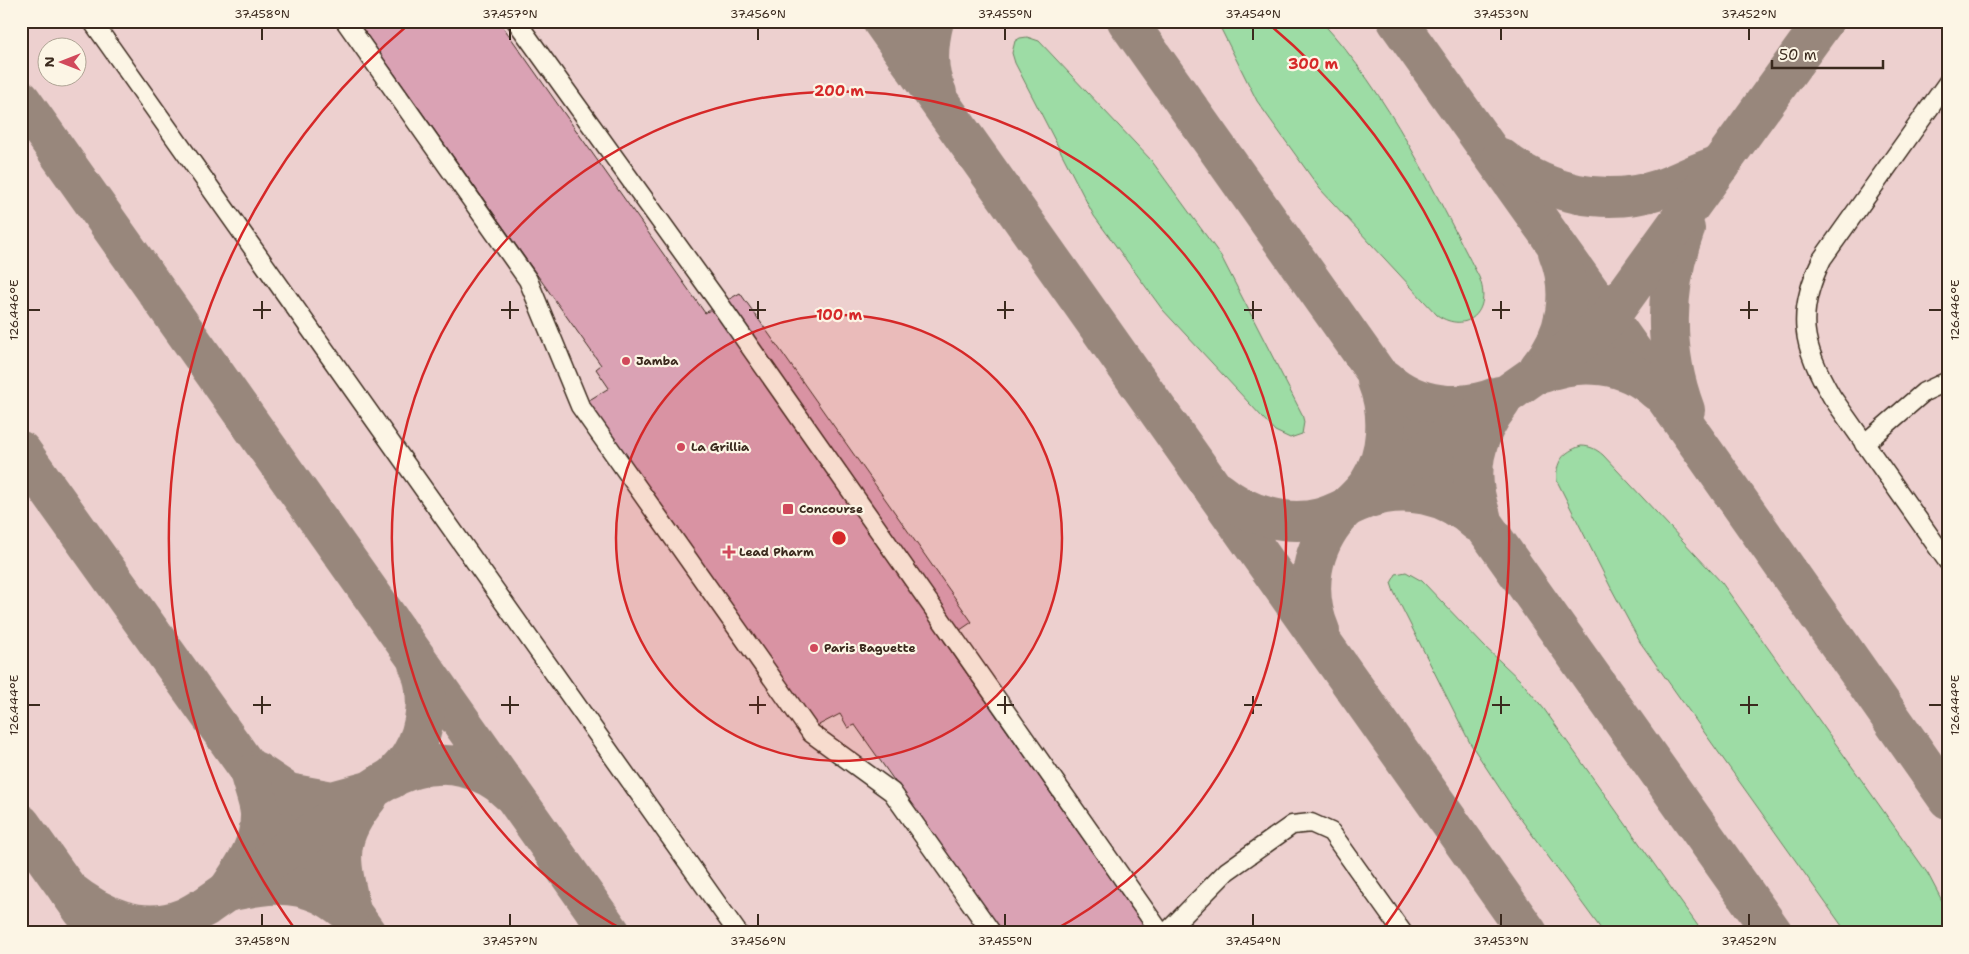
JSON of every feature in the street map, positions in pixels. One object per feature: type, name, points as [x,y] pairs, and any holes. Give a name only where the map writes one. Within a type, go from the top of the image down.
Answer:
[{"type":"lane","points":[[92,21],[738,933]]},
{"type":"lane","points":[[344,21],[528,280],[580,406],[811,733],[892,792],[992,933]]},
{"type":"lane","points":[[516,21],[717,300],[1161,933]]},
{"type":"lane","points":[[1948,82],[1822,259],[1811,282],[1806,302],[1806,326],[1810,354],[1820,376],[1864,444],[1948,562]]},
{"type":"lane","points":[[1864,444],[1924,392],[1948,381]]},
{"type":"lane","points":[[1166,933],[1228,871],[1242,860],[1292,825],[1312,823],[1331,832],[1403,933]]},
{"type":"shaded area","points":[[21,21],[1948,21],[1948,933],[21,933]]},
{"type":"green space","points":[[1217,21],[1321,21],[1368,80],[1389,111],[1427,177],[1479,277],[1483,300],[1475,316],[1467,321],[1458,322],[1448,321],[1437,315],[1320,189],[1257,101]]},
{"type":"green space","points":[[1027,37],[1039,41],[1151,160],[1221,256],[1302,414],[1304,422],[1302,434],[1290,438],[1275,431],[1162,309],[1094,216],[1015,63],[1012,53],[1015,41]]},
{"type":"green space","points":[[1581,446],[1593,448],[1603,455],[1722,583],[1928,874],[1948,912],[1948,933],[1847,933],[1640,642],[1557,481],[1559,463],[1569,451]]},
{"type":"green space","points":[[1406,572],[1422,581],[1484,646],[1521,681],[1544,709],[1703,933],[1604,933],[1512,807],[1470,743],[1394,592],[1391,583],[1396,574]]},
{"type":"building","points":[[357,21],[499,21],[705,313],[740,293],[972,622],[944,641],[1149,933],[1002,933],[855,725],[848,728],[840,714],[815,727],[586,402],[609,388],[596,369],[601,365]]},
{"type":"taxiway","points":[[882,21],[1528,933]]},
{"type":"taxiway","points":[[934,21],[930,39],[929,58],[933,85],[937,93]]},
{"type":"taxiway","points":[[1127,21],[1773,933]]},
{"type":"taxiway","points":[[1397,21],[1948,799]]},
{"type":"taxiway","points":[[1349,505],[1530,378],[1595,331],[1609,318],[1824,21]]},
{"type":"taxiway","points":[[21,100],[611,933]]},
{"type":"taxiway","points":[[1501,158],[1537,181],[1577,194],[1597,197],[1618,197],[1660,189],[1720,165]]},
{"type":"taxiway","points":[[1685,229],[1673,274],[1669,320],[1673,365],[1685,410]]},
{"type":"taxiway","points":[[1539,368],[1556,342],[1565,313],[1566,282],[1558,252]]},
{"type":"taxiway","points":[[1543,373],[1572,365],[1588,364],[1603,366],[1631,374],[1645,381],[1657,391]]},
{"type":"taxiway","points":[[1385,379],[1411,396],[1439,404],[1470,404],[1499,396]]},
{"type":"taxiway","points":[[1320,631],[1315,616],[1311,585],[1316,555],[1330,527],[1369,483],[1380,460],[1385,434],[1385,420],[1384,406],[1377,381]]},
{"type":"taxiway","points":[[1481,516],[1474,485],[1473,470],[1475,456],[1478,442],[1484,429],[1491,415],[1501,402]]},
{"type":"taxiway","points":[[21,451],[366,933]]},
{"type":"taxiway","points":[[1219,492],[1229,500],[1253,512],[1266,517],[1294,521],[1320,518],[1338,512],[1360,501],[1381,495],[1410,493],[1439,499],[1465,512],[1477,522]]},
{"type":"taxiway","points":[[391,779],[411,755],[421,734],[424,722],[425,686],[418,664]]},
{"type":"taxiway","points":[[68,890],[94,908],[122,920],[137,923],[168,923],[184,918],[205,907],[372,790],[403,773],[426,766],[439,765],[465,768],[489,777],[509,792]]},
{"type":"taxiway","points":[[255,771],[288,793],[332,801],[365,792]]},
{"type":"taxiway","points":[[250,775],[260,813],[260,825],[250,855],[227,892],[274,885],[297,886],[324,896],[347,911]]},
{"type":"taxiway","points":[[350,906],[342,861],[342,849],[350,824],[368,797]]},
{"type":"taxiway","points":[[21,824],[83,911]]},
{"type":"place","name":"Jamba","points":[[626,361]]},
{"type":"place","name":"La Grillia","points":[[681,447]]},
{"type":"place","name":"Concourse","points":[[788,509]]},
{"type":"place","name":"Lead Pharm","points":[[729,552]]},
{"type":"place","name":"Paris Baguette","points":[[814,648]]}]
